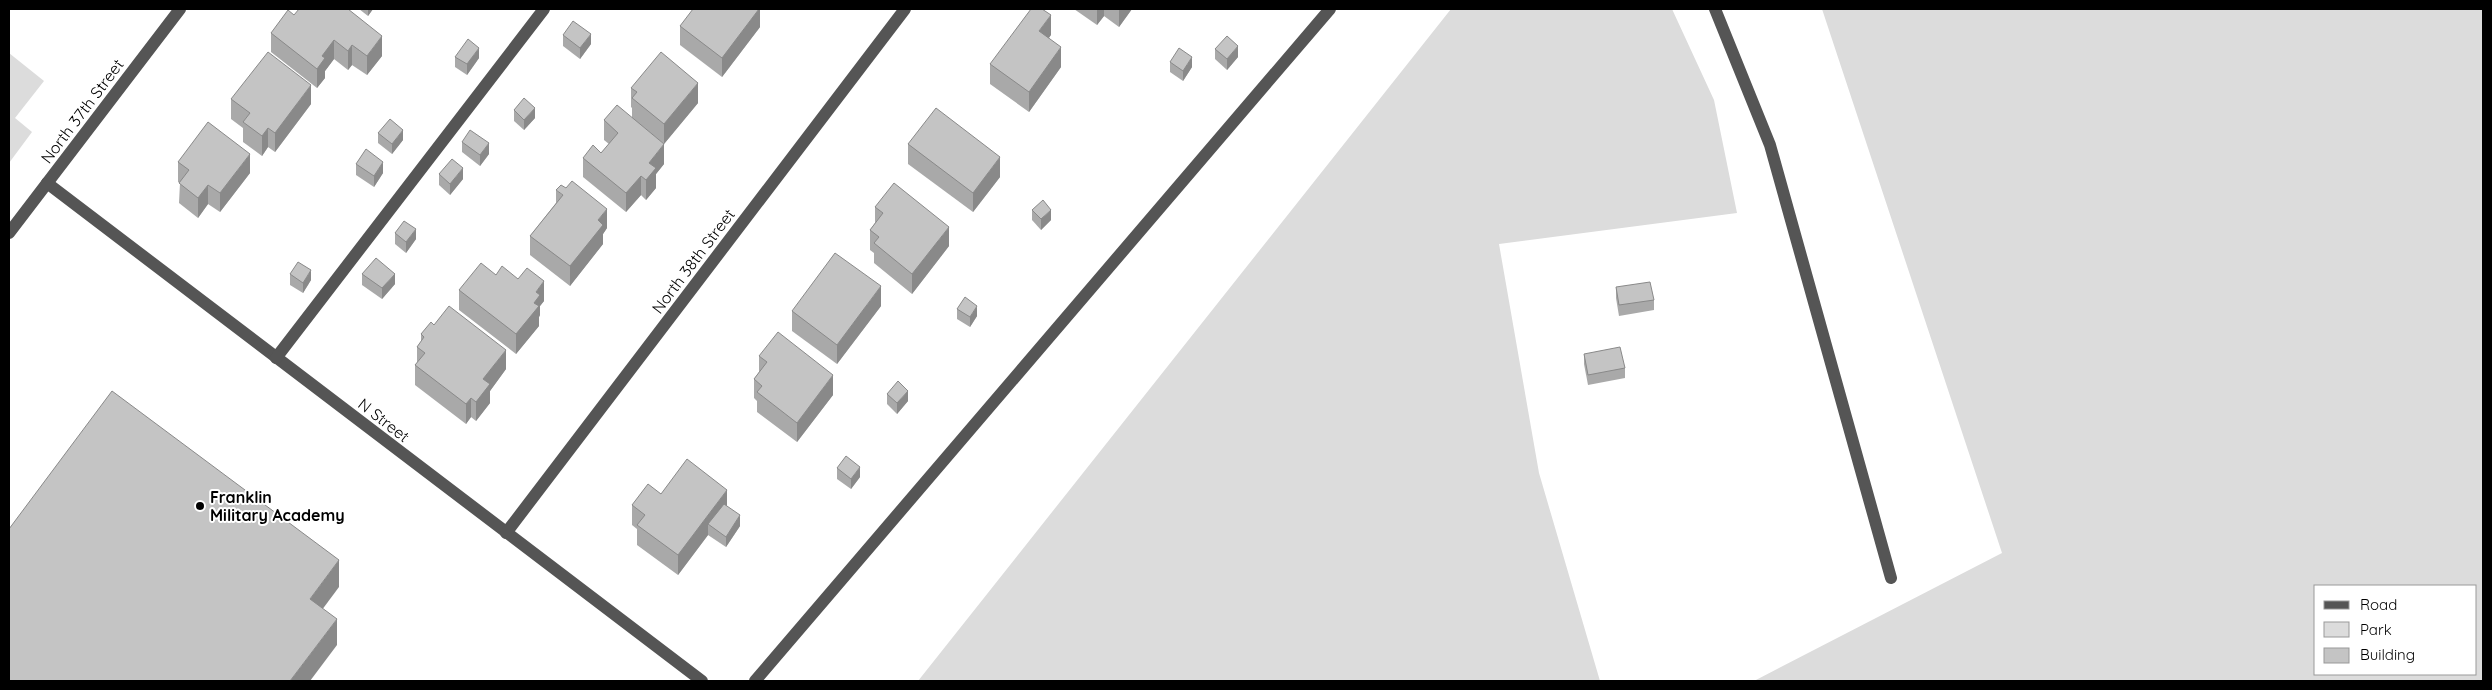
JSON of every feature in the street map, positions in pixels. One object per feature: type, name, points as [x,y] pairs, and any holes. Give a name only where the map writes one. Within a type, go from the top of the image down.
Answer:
[{"type":"street","name":"North 37th Street","points":[[9,233],[180,9]]},
{"type":"street","points":[[276,358],[544,9]]},
{"type":"street","name":"North 38th Street","points":[[506,533],[905,9]]},
{"type":"street","points":[[755,681],[1330,9]]},
{"type":"street","points":[[1715,9],[1770,145],[1891,578]]},
{"type":"street","name":"N Street","points":[[47,183],[702,681]]},
{"type":"green space","points":[[1451,9],[1672,9],[1714,100],[1737,213],[1499,244],[1539,473],[1600,681],[918,681]]},
{"type":"green space","points":[[1822,9],[2483,9],[2483,681],[1754,681],[2002,553]]},
{"type":"green space","points":[[9,53],[44,81],[15,118],[32,132],[9,163]]},
{"type":"building","points":[[299,9],[348,9],[382,36],[367,56],[352,45],[348,51],[334,40],[322,56],[325,58],[317,69],[271,33],[288,10],[294,15]]},
{"type":"building","points":[[693,9],[759,9],[722,58],[680,26]]},
{"type":"building","points":[[1031,9],[1042,9],[1051,15],[1039,31],[1061,47],[1029,92],[990,64]]},
{"type":"building","points":[[573,21],[591,34],[580,48],[563,35]]},
{"type":"building","points":[[1227,36],[1238,46],[1227,59],[1215,49]]},
{"type":"building","points":[[468,39],[479,48],[467,64],[455,57]]},
{"type":"building","points":[[1179,48],[1192,57],[1183,71],[1170,62]]},
{"type":"building","points":[[268,52],[311,85],[275,133],[268,128],[262,136],[243,122],[250,113],[231,99]]},
{"type":"building","points":[[661,52],[698,83],[664,124],[632,98],[637,92],[631,88]]},
{"type":"building","points":[[524,98],[535,108],[524,120],[514,110]]},
{"type":"building","points":[[617,105],[664,144],[649,163],[656,168],[646,180],[641,176],[626,193],[583,158],[593,145],[601,153],[618,133],[604,120]]},
{"type":"building","points":[[936,108],[1000,157],[973,193],[908,144]]},
{"type":"building","points":[[390,119],[403,130],[392,144],[378,133]]},
{"type":"building","points":[[208,122],[250,154],[220,193],[208,185],[198,198],[179,183],[189,170],[178,162]]},
{"type":"building","points":[[470,130],[489,143],[480,155],[462,142]]},
{"type":"building","points":[[366,149],[383,162],[374,176],[356,164]]},
{"type":"building","points":[[452,159],[463,168],[450,184],[439,174]]},
{"type":"building","points":[[572,181],[607,209],[598,220],[603,225],[570,266],[530,236],[563,195],[556,190],[561,185],[566,188]]},
{"type":"building","points":[[894,183],[949,227],[912,274],[874,243],[879,237],[870,230],[883,213],[875,207]]},
{"type":"building","points":[[1043,200],[1051,210],[1041,219],[1032,210]]},
{"type":"building","points":[[404,221],[416,229],[406,242],[395,233]]},
{"type":"building","points":[[835,253],[881,286],[837,345],[792,311]]},
{"type":"building","points":[[376,258],[395,274],[382,288],[362,274]]},
{"type":"building","points":[[298,262],[311,270],[303,283],[290,274]]},
{"type":"building","points":[[481,263],[496,275],[502,266],[518,279],[527,268],[544,281],[536,292],[540,295],[534,303],[539,306],[516,334],[459,290]]},
{"type":"building","points":[[1650,282],[1654,300],[1619,305],[1616,287]]},
{"type":"building","points":[[965,297],[977,306],[970,317],[957,309]]},
{"type":"building","points":[[449,306],[506,350],[483,379],[490,384],[476,402],[471,398],[466,404],[415,365],[425,353],[417,347],[424,337],[421,334],[431,322],[434,325]]},
{"type":"building","points":[[778,332],[833,375],[797,423],[757,392],[762,386],[754,379],[767,362],[759,356]]},
{"type":"building","points":[[1620,347],[1625,368],[1588,375],[1584,354]]},
{"type":"building","points":[[898,381],[908,391],[897,403],[887,394]]},
{"type":"building","name":"Franklin Military Academy","points":[[112,391],[339,560],[310,599],[337,619],[290,681],[9,681],[9,529]]},
{"type":"building","points":[[846,456],[860,467],[851,479],[837,468]]},
{"type":"building","points":[[687,459],[727,490],[678,555],[637,525],[645,515],[632,505],[648,484],[661,494]]},
{"type":"building","points":[[724,504],[740,515],[726,537],[708,524]]},
{"type":"place","name":"Franklin Military Academy","points":[[200,506]]}]
